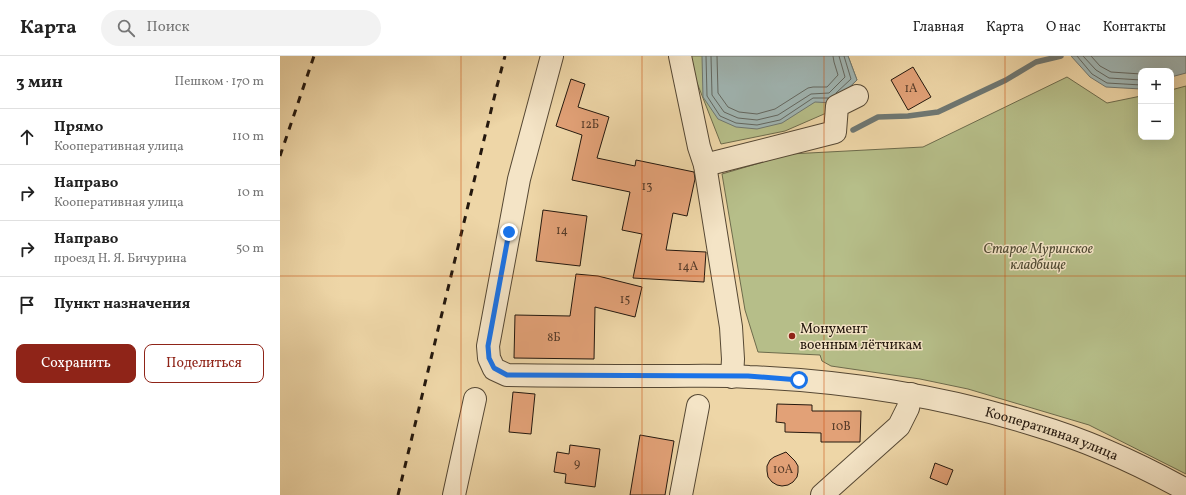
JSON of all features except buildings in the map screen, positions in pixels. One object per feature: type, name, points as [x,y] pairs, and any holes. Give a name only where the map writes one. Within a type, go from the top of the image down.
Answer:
[{"type":"street","name":"Кооперативная улица","points":[[552,56],[519,179],[488,346],[489,358],[494,368],[507,375],[732,376],[785,379],[852,385],[911,394],[957,404],[1035,425],[1079,440],[1121,458],[1186,490]]},
{"type":"street","points":[[680,56],[698,140],[705,165],[731,327],[733,359],[732,376]]},
{"type":"street","points":[[705,165],[835,132],[837,106],[857,96]]},
{"type":"street","points":[[822,495],[899,426],[908,408],[911,394]]},
{"type":"street","points":[[454,495],[475,399]]},
{"type":"street","points":[[681,495],[698,406]]},
{"type":"green space","points":[[691,56],[848,56],[857,80],[841,94],[831,111],[785,131],[721,144],[692,70]]},
{"type":"green space","name":"Старое Муринское кладбище","points":[[1067,77],[1107,103],[1138,97],[1138,140],[1174,140],[1174,89],[1186,86],[1186,474],[1089,425],[968,389],[920,379],[831,366],[822,361],[820,355],[758,352],[745,310],[722,174],[790,154],[923,147]]},
{"type":"water","points":[[702,56],[848,56],[857,80],[833,103],[815,102],[782,123],[757,129],[736,127],[718,119],[703,97]]},
{"type":"water","points":[[1071,56],[1186,56],[1186,73],[1174,76],[1174,68],[1138,68],[1138,89],[1106,87],[1090,77]]},
{"type":"waterway","points":[[853,130],[878,117],[908,116],[938,112],[1006,80],[1036,62],[1061,56]]},
{"type":"railway","points":[[280,156],[314,56]]},
{"type":"railway","points":[[398,495],[505,56]]},
{"type":"place","name":"Монумент военным лётчикам","points":[[792,336]]},
{"type":"route","points":[[509,232],[488,346],[489,358],[494,368],[507,375],[748,376],[799,380]]}]
